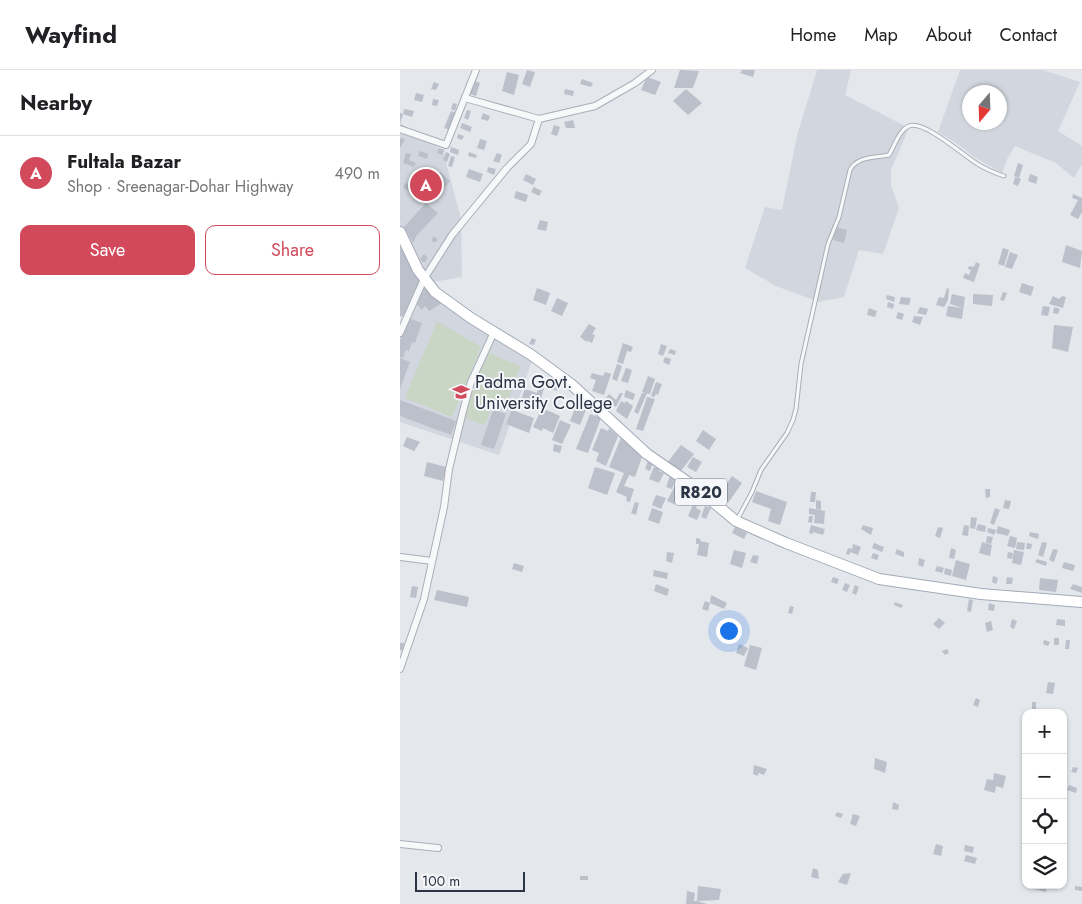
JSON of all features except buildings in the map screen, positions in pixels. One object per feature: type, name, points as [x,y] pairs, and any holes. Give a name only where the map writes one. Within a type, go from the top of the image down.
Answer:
[{"type":"main road","name":"R820","points":[[400,232],[424,279],[435,292],[530,354],[571,384],[647,454],[695,487],[736,521],[878,579],[981,594],[1082,602]]},
{"type":"street","points":[[400,129],[446,145],[476,70]]},
{"type":"street","points":[[465,98],[539,119],[596,106],[652,70]]},
{"type":"street","points":[[400,333],[424,279],[452,236],[507,168],[531,144],[539,119]]},
{"type":"street","points":[[400,669],[424,600],[444,507],[449,469],[463,410],[471,382],[494,332]]},
{"type":"street","points":[[400,557],[432,561]]},
{"type":"street","points":[[400,844],[438,848]]},
{"type":"lane","points":[[736,521],[752,492],[761,470],[787,433],[793,420],[801,364],[828,244],[839,217],[852,165],[861,159],[889,155],[904,129],[914,126],[946,140],[976,163],[1004,176]]},
{"type":"shaded area","points":[[817,70],[851,70],[845,95],[909,128],[891,170],[891,185],[899,208],[883,254],[859,250],[844,297],[819,302],[776,286],[745,268],[765,207],[782,210],[797,136]]},
{"type":"shaded area","points":[[960,70],[1043,70],[1080,82],[1058,131],[1082,146],[1082,164],[1074,178],[1056,163],[1015,146],[1008,157],[1002,173],[977,159],[938,132]]},
{"type":"shaded area","points":[[400,123],[443,151],[461,219],[462,277],[427,283],[400,307]]},
{"type":"shaded area","name":"Padma Govt. University College","points":[[420,288],[532,361],[499,455],[400,422],[400,342]]},
{"type":"green space","points":[[437,321],[481,347],[452,417],[405,398]]},
{"type":"green space","points":[[486,352],[520,366],[505,410],[491,408],[485,425],[464,418]]},
{"type":"place","name":"Fultala Bazar","points":[[426,185]]},
{"type":"place","name":"Padma Govt. University College","points":[[461,392]]}]
